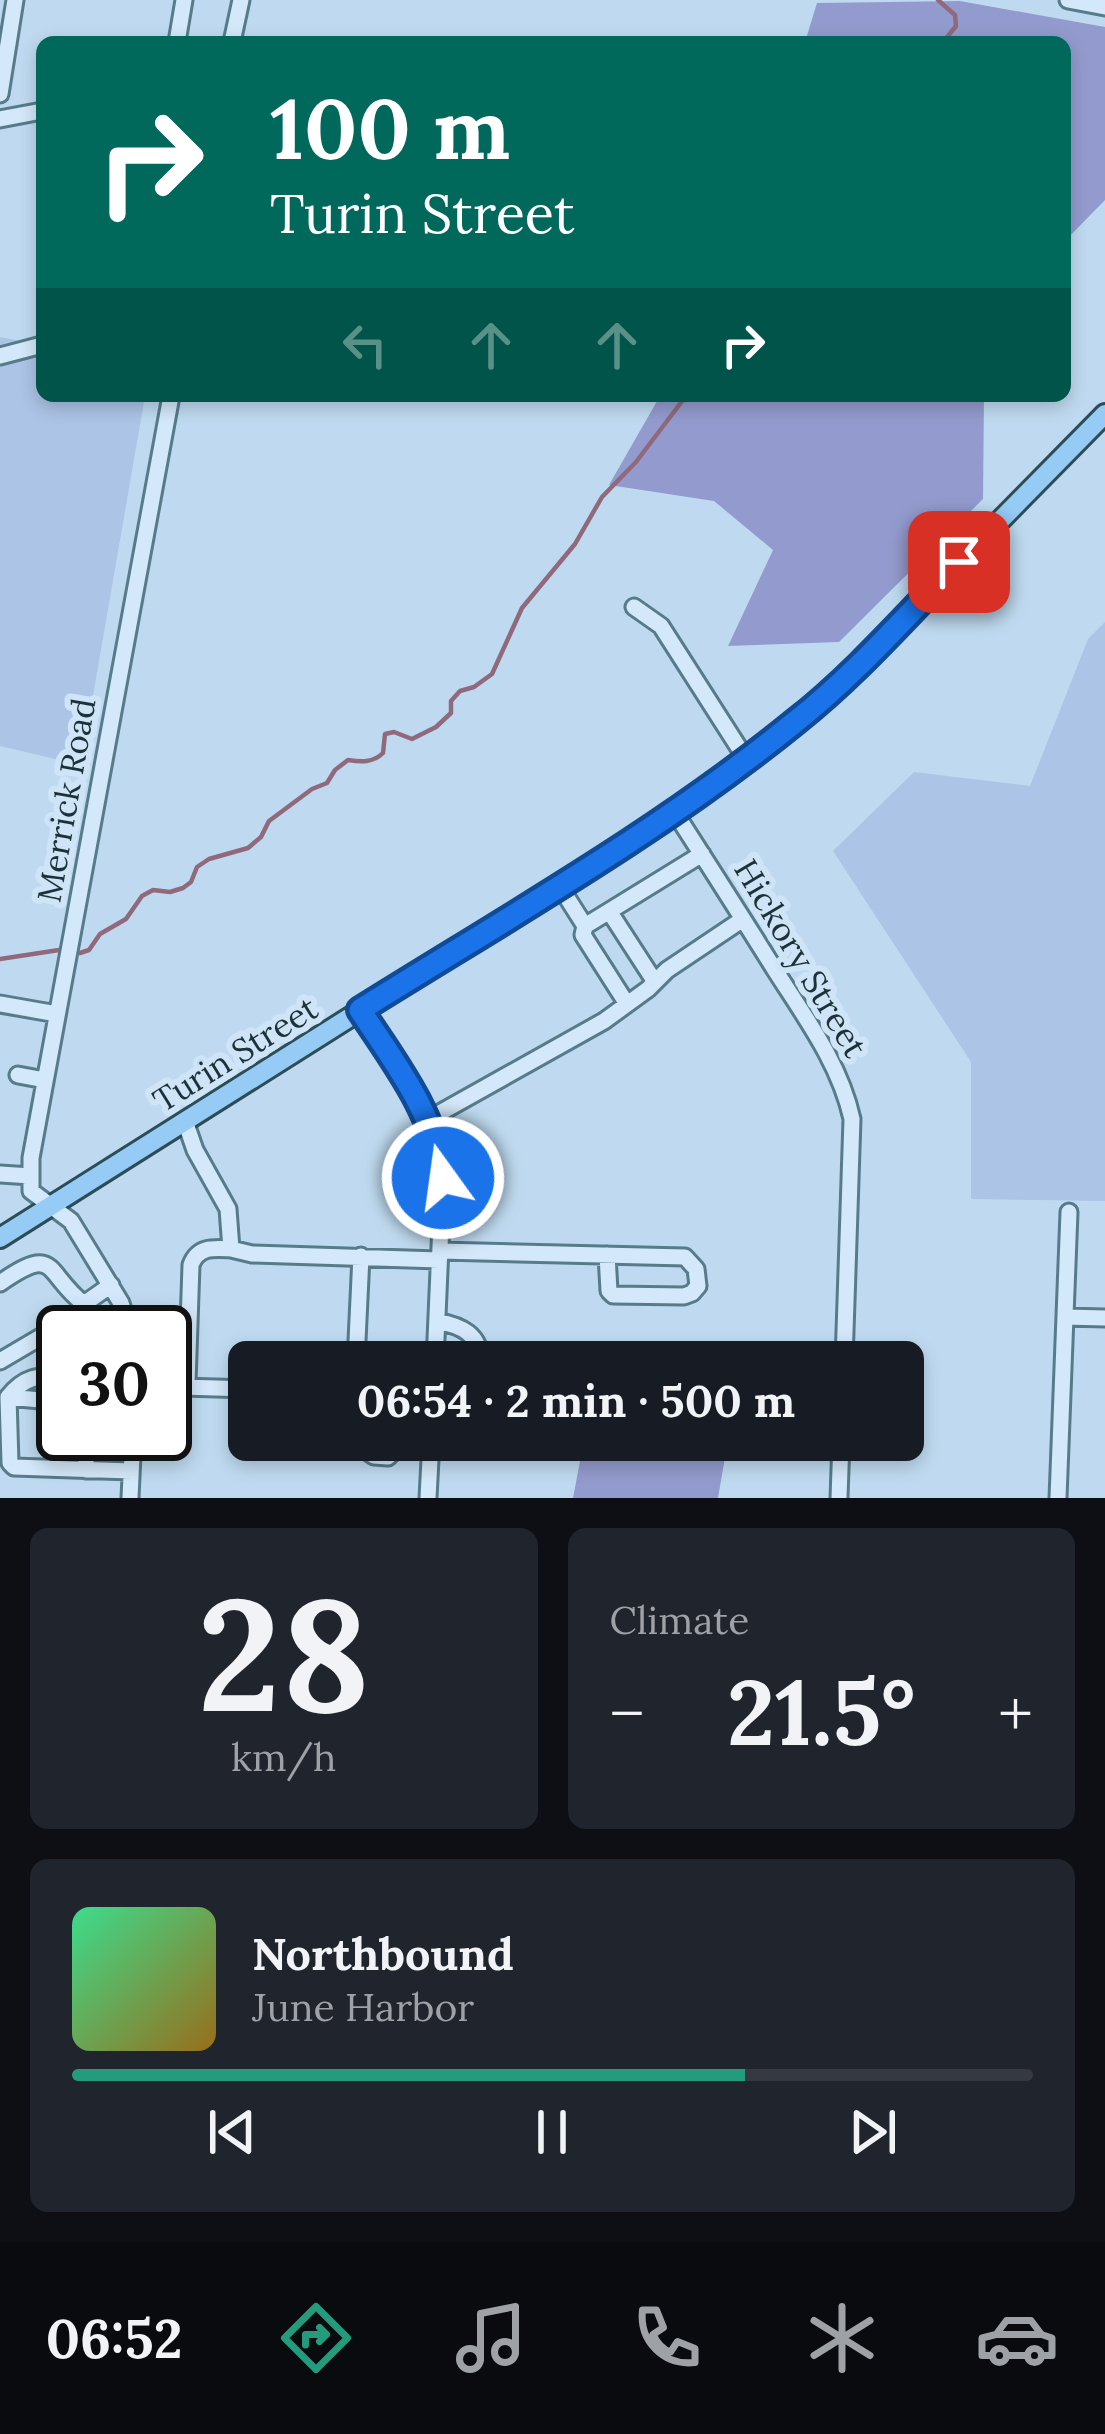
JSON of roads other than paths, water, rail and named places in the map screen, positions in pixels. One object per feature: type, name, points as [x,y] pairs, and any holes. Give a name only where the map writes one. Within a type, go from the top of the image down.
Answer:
[{"type":"main road","name":"Turin Street","points":[[0,1238],[674,811],[796,722],[1105,414]]},
{"type":"street","points":[[0,94],[15,0]]},
{"type":"street","points":[[178,36],[184,0]]},
{"type":"street","points":[[233,36],[241,0]]},
{"type":"street","points":[[1068,0],[1105,7]]},
{"type":"street","points":[[0,119],[36,112]]},
{"type":"street","points":[[0,356],[36,347]]},
{"type":"street","name":"Merrick Road","points":[[31,1176],[170,402]]},
{"type":"street","points":[[634,607],[661,626],[746,759]]},
{"type":"street","name":"Hickory Street","points":[[674,811],[838,1072],[847,1095],[852,1119],[845,1341]]},
{"type":"street","points":[[627,1004],[583,934],[585,926],[702,854]]},
{"type":"street","points":[[559,885],[585,926]]},
{"type":"street","points":[[609,911],[655,982]]},
{"type":"street","points":[[428,1119],[627,1004],[743,920]]},
{"type":"street","points":[[0,1004],[57,1014]]},
{"type":"street","points":[[360,1010],[428,1119],[440,1150],[443,1178],[436,1341]]},
{"type":"street","points":[[18,1075],[46,1080]]},
{"type":"street","points":[[185,1121],[195,1150],[228,1210],[231,1249]]},
{"type":"street","points":[[160,1137],[195,1150]]},
{"type":"street","points":[[0,1174],[31,1176],[31,1191],[71,1221],[121,1305]]},
{"type":"street","points":[[1058,1498],[1069,1212]]},
{"type":"street","points":[[190,1305],[194,1256],[201,1251],[231,1249],[252,1254],[361,1256],[607,1255],[685,1257],[696,1269],[698,1286],[684,1296],[613,1295],[607,1255]]},
{"type":"street","points":[[357,1341],[361,1256]]},
{"type":"street","points":[[0,1283],[37,1263],[57,1273],[84,1304]]},
{"type":"street","points":[[0,1361],[78,1315],[84,1304],[112,1286]]},
{"type":"street","points":[[1065,1317],[1105,1318]]},
{"type":"street","points":[[436,1321],[458,1325],[476,1341]]},
{"type":"street","points":[[36,1377],[28,1378],[8,1397],[5,1464],[131,1472]]},
{"type":"street","points":[[192,1387],[228,1388]]},
{"type":"street","points":[[8,1397],[36,1400]]},
{"type":"street","points":[[86,1461],[86,1470]]},
{"type":"street","points":[[130,1498],[132,1461]]},
{"type":"street","points":[[428,1498],[430,1461]]},
{"type":"street","points":[[839,1498],[840,1461]]},
{"type":"waterway","points":[[938,0],[955,15],[956,26],[948,36]]},
{"type":"waterway","points":[[80,953],[126,919],[142,896],[153,890],[183,888],[209,859],[248,848],[269,821],[327,783],[348,760],[379,756],[385,734],[394,732],[412,739],[436,727],[451,713],[451,701],[460,691],[492,674],[522,608],[575,544],[602,497],[636,462],[681,402]]},
{"type":"waterway","points":[[0,959],[59,950]]}]
